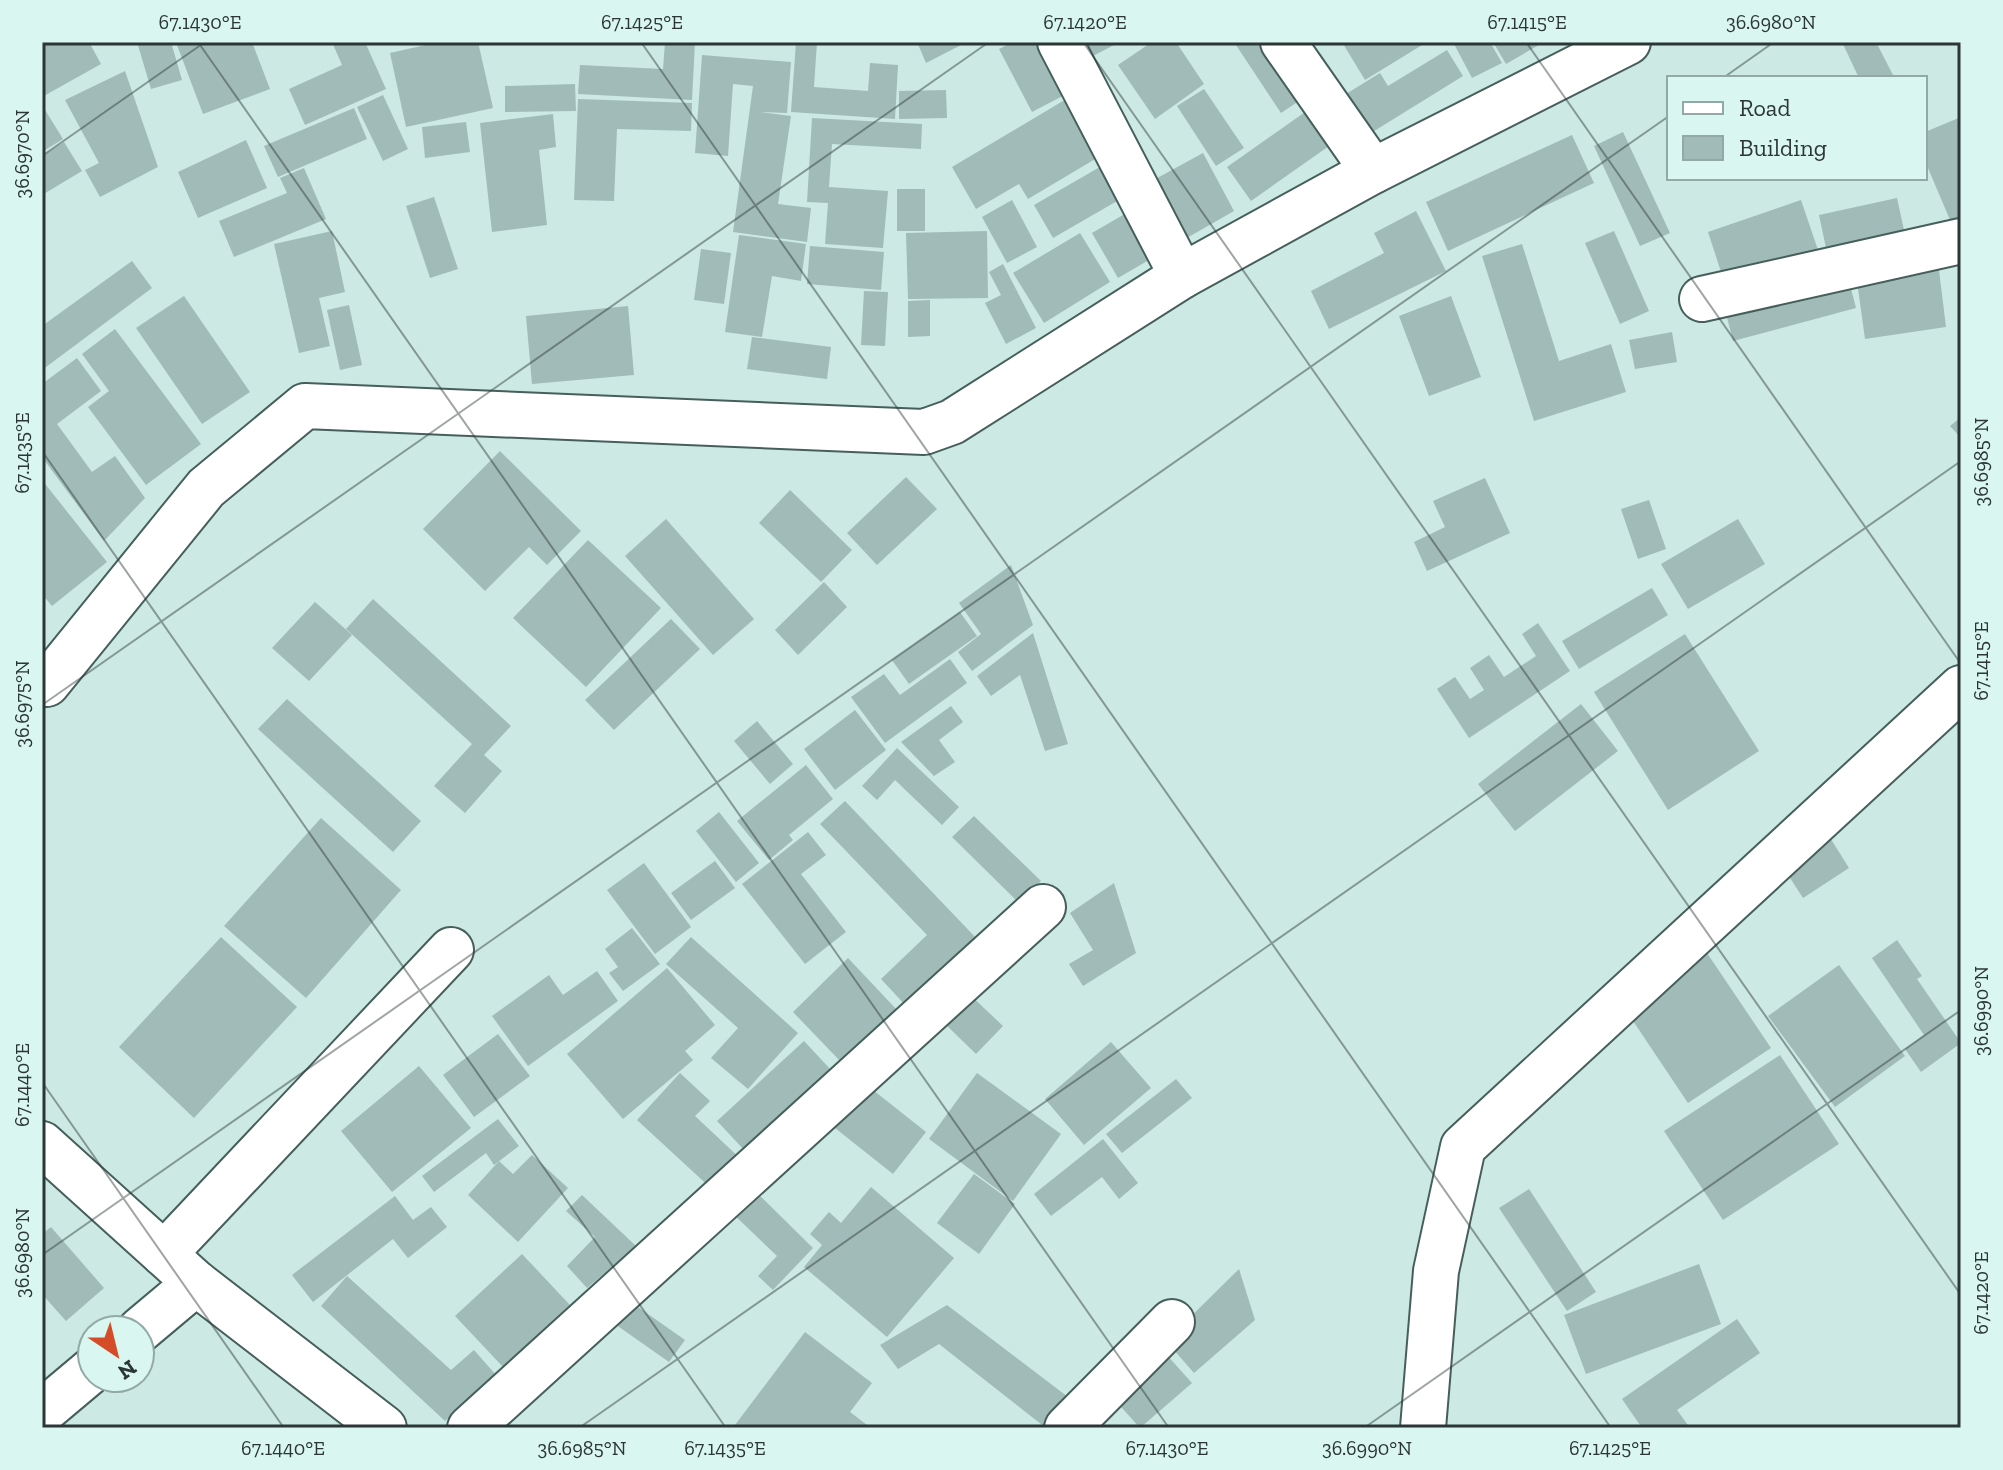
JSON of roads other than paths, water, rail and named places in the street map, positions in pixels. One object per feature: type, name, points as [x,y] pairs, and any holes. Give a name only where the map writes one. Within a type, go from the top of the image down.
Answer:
[{"type":"street","points":[[1060,42],[1182,276]]},
{"type":"street","points":[[1283,42],[1373,171]]},
{"type":"street","points":[[47,684],[206,488],[305,406],[924,432],[952,422],[1182,276],[1373,171],[1628,42]]},
{"type":"street","points":[[1702,299],[1961,241]]},
{"type":"street","points":[[1423,1428],[1436,1271],[1463,1147],[1961,688]]},
{"type":"street","points":[[470,1428],[1043,907]]},
{"type":"street","points":[[164,1254],[451,950]]},
{"type":"street","points":[[42,1144],[196,1283],[384,1428]]},
{"type":"street","points":[[156,1317],[196,1283]]},
{"type":"street","points":[[1067,1428],[1172,1322]]},
{"type":"street","points":[[42,1412],[76,1383]]}]
